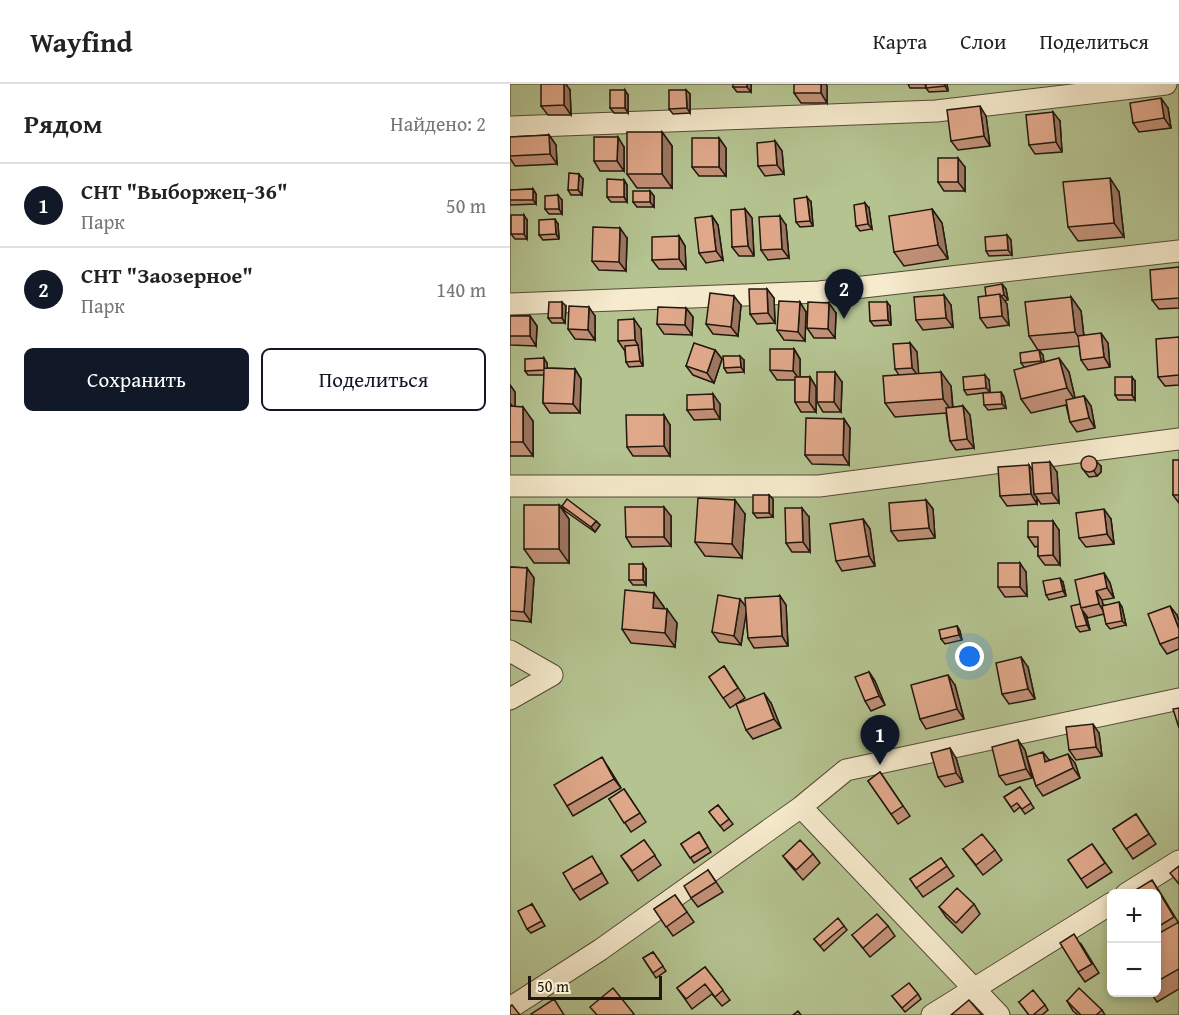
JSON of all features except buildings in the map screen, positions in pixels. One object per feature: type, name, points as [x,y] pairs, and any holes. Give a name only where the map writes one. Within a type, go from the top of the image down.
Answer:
[{"type":"street","points":[[510,127],[936,111],[1166,84]]},
{"type":"street","points":[[510,303],[819,292],[1179,252]]},
{"type":"street","points":[[510,486],[819,486],[1179,439]]},
{"type":"street","points":[[510,651],[552,675],[510,699]]},
{"type":"street","points":[[510,1008],[600,950],[801,807],[846,770],[1179,699]]},
{"type":"street","points":[[801,807],[999,1015]]},
{"type":"street","points":[[1134,889],[1179,861]]},
{"type":"street","points":[[932,1015],[1107,906]]},
{"type":"green space","points":[[510,84],[1179,84],[1179,1015],[510,1015]]},
{"type":"place","name":"СНТ \"Заозерное\"","points":[[844,319]]},
{"type":"place","name":"СНТ \"Выборжец-36\"","points":[[880,765]]}]
